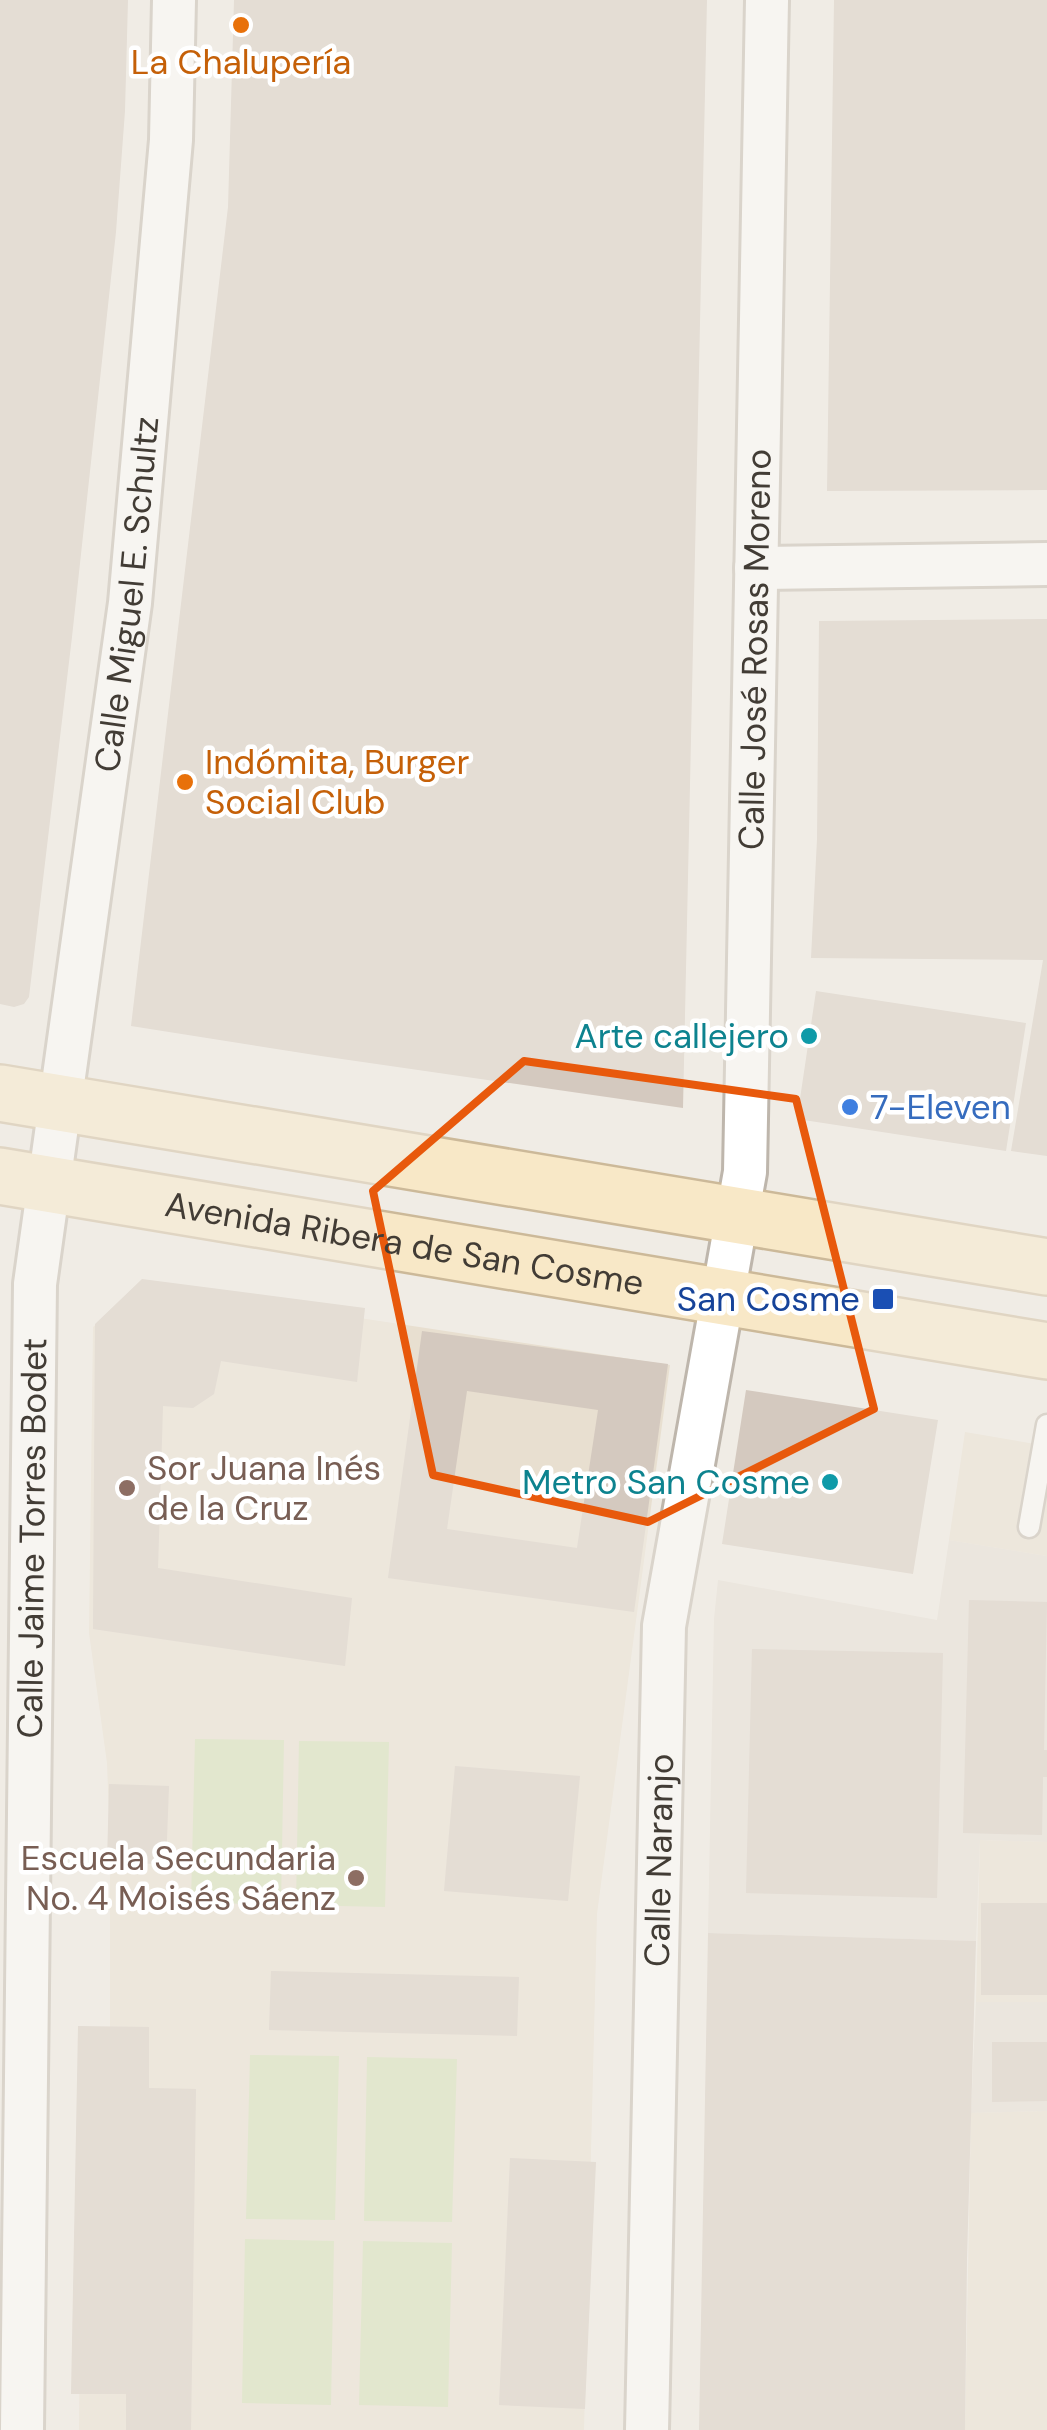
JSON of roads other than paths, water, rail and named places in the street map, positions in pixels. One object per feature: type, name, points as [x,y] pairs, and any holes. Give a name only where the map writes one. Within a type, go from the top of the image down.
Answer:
[{"type":"main road","points":[[0,1093],[1047,1267]]},
{"type":"main road","name":"Avenida Ribera de San Cosme","points":[[25,1180],[1047,1351]]},
{"type":"street","name":"Calle Miguel E. Schultz","points":[[25,1180],[60,1104],[130,603],[170,140],[174,0]]},
{"type":"street","name":"Calle José Rosas Moreno","points":[[723,1297],[745,1172],[767,0]]},
{"type":"street","points":[[756,568],[1047,564]]},
{"type":"street","name":"Calle Jaime Torres Bodet","points":[[22,2430],[35,1284],[25,1180]]},
{"type":"street","name":"Calle Naranjo","points":[[646,2430],[664,1626],[723,1297]]},
{"type":"lane","points":[[1029,1527],[1047,1425]]},
{"type":"place","name":"La Chalupería","points":[[241,25]]},
{"type":"place","name":"Indómita, Burger Social Club","points":[[185,782]]},
{"type":"place","name":"Arte callejero","points":[[809,1036]]},
{"type":"place","name":"7-Eleven","points":[[850,1107]]},
{"type":"place","name":"San Cosme","points":[[883,1299]]},
{"type":"place","name":"Metro San Cosme","points":[[830,1482]]},
{"type":"place","name":"Sor Juana Inés de la Cruz","points":[[127,1488]]},
{"type":"place","name":"Escuela Secundaria No. 4 Moisés Sáenz","points":[[356,1878]]}]
